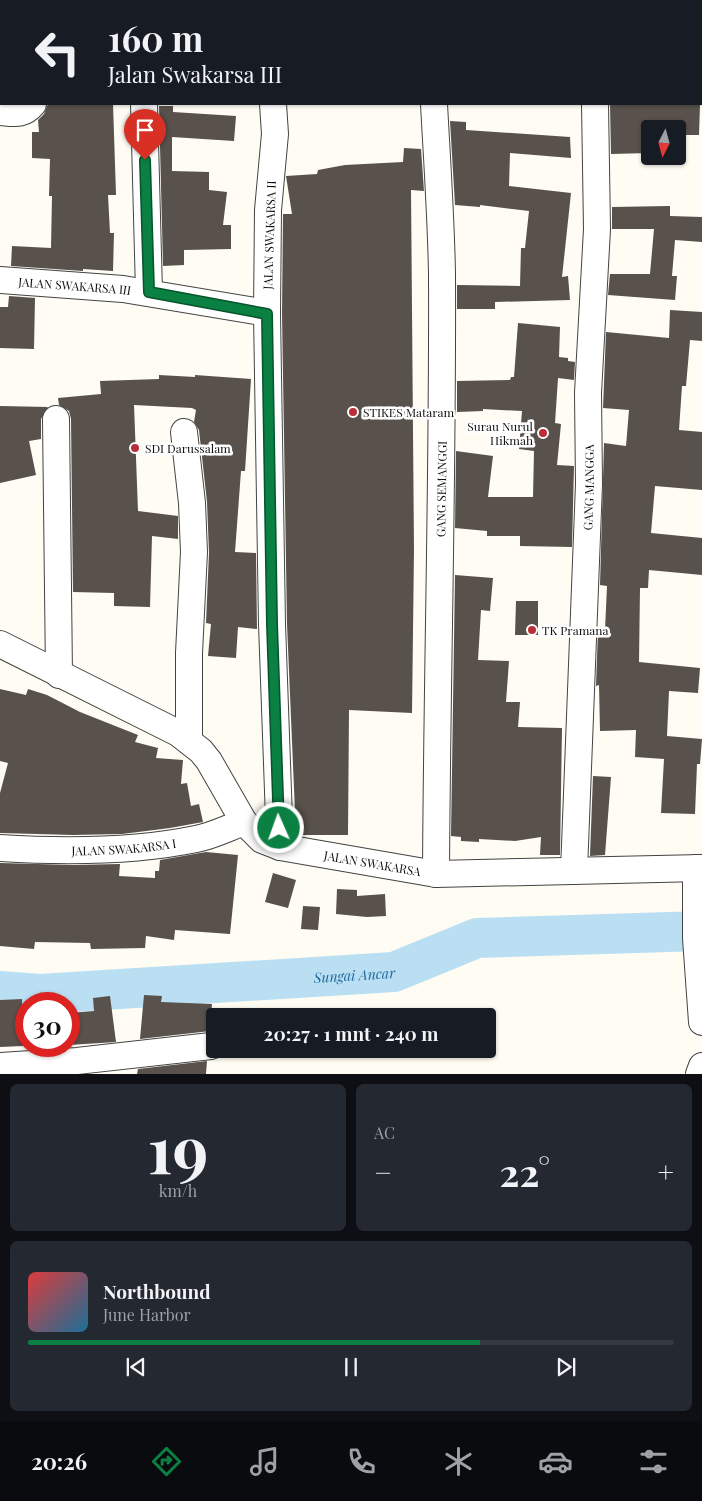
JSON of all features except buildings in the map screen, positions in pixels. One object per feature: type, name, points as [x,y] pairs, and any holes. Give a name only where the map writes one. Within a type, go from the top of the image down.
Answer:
[{"type":"street","points":[[0,112],[21,113],[32,105]]},
{"type":"street","points":[[144,105],[149,292]]},
{"type":"street","name":"JALAN SWAKARSA II","points":[[273,105],[275,134],[268,210],[267,314],[272,624],[280,847]]},
{"type":"street","name":"GANG SEMANGGI","points":[[434,105],[442,272],[436,874]]},
{"type":"street","name":"GANG MANGGA","points":[[574,871],[589,484],[588,394],[597,229],[595,105]]},
{"type":"street","name":"JALAN SWAKARSA III","points":[[0,280],[149,292],[267,314]]},
{"type":"street","points":[[56,419],[59,675]]},
{"type":"street","points":[[184,432],[192,503],[194,552],[189,653],[189,741]]},
{"type":"street","name":"JALAN SWAKARSA","points":[[0,644],[178,733],[201,751],[217,773],[232,806],[244,822],[262,840],[280,847],[436,874],[574,871],[698,875]]},
{"type":"street","name":"JALAN SWAKARSA I","points":[[0,848],[85,849],[156,845],[198,839],[244,822]]},
{"type":"street","points":[[698,875],[696,938],[702,1022]]},
{"type":"street","points":[[0,1066],[78,1067],[206,1047]]},
{"type":"street","points":[[699,1074],[702,1066]]},
{"type":"waterway","name":"Sungai Ancar","points":[[0,991],[40,994],[394,972],[477,938],[702,931]]},
{"type":"place","name":"STIKES Mataram","points":[[353,412]]},
{"type":"place","name":"Surau Nurul Hikmah","points":[[543,433]]},
{"type":"place","name":"SDI Darussalam","points":[[135,448]]},
{"type":"place","name":"TK Pramana","points":[[532,630]]},
{"type":"route","points":[[145,160],[149,292],[267,314],[272,624],[279,828]]}]
